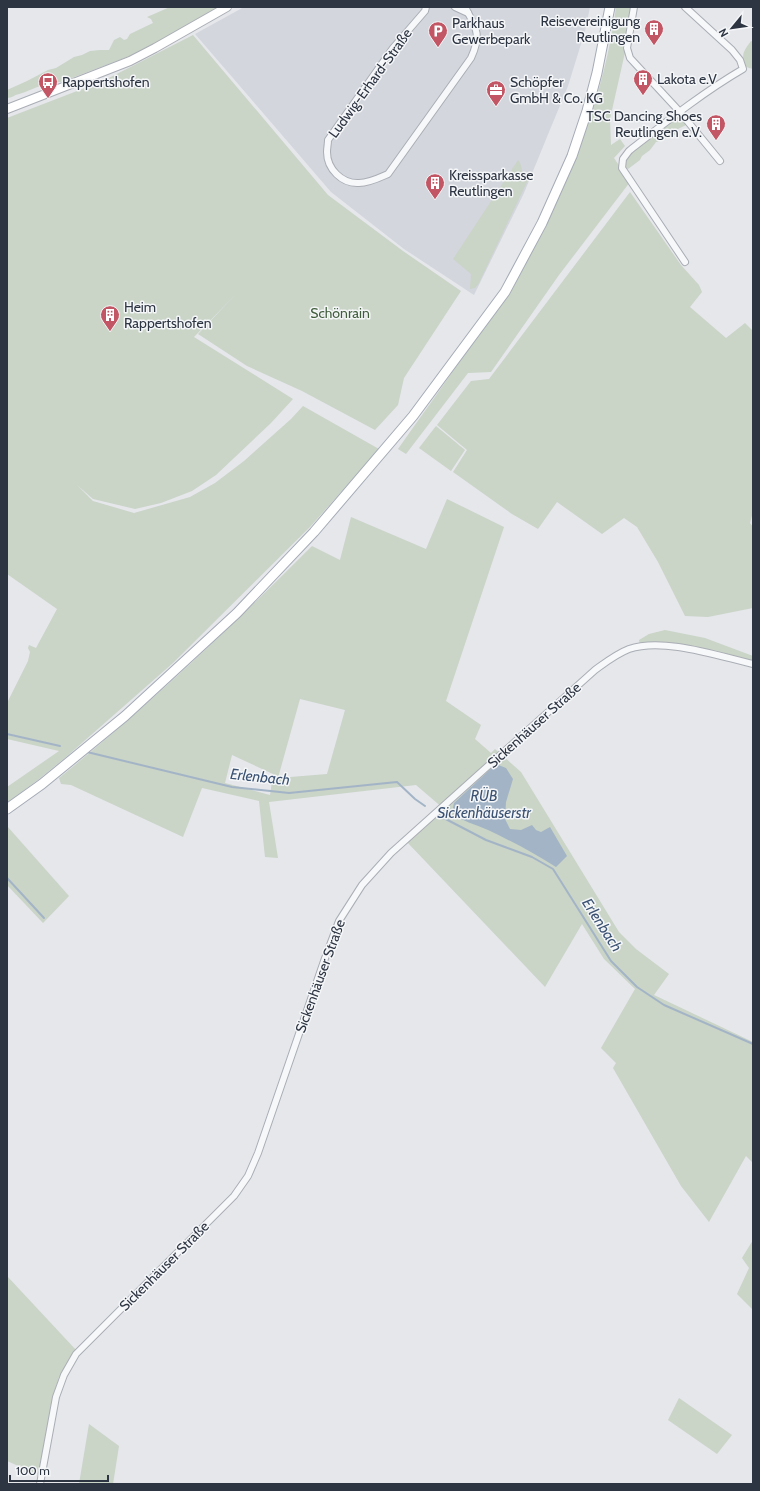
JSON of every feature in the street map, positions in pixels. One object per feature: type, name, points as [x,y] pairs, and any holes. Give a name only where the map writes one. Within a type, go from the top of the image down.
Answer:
[{"type":"main road","points":[[7,110],[130,61],[227,7]]},
{"type":"main road","points":[[7,809],[42,784],[125,716],[237,614],[314,532],[413,416],[505,292],[542,223],[572,156],[587,111],[597,73],[610,7]]},
{"type":"street","name":"Ludwig-Erhard-Straße","points":[[434,7],[426,9],[393,48],[328,140],[326,153],[329,163],[335,174],[346,182],[358,184],[371,181],[388,174],[470,58],[477,41],[476,30],[466,10],[455,7]]},
{"type":"street","points":[[634,7],[627,48],[630,58],[680,112],[720,161]]},
{"type":"street","points":[[685,7],[732,50],[740,60],[743,69],[729,77],[680,112],[629,151],[622,159],[622,168],[685,262]]},
{"type":"street","name":"Sickenhäuser Straße","points":[[40,1484],[56,1395],[64,1375],[76,1354],[234,1196],[248,1176],[258,1153],[339,921],[346,908],[372,873],[391,853],[589,675],[611,658],[630,649],[641,646],[662,645],[753,664]]},
{"type":"shaded area","points":[[244,7],[590,7],[585,31],[568,86],[524,193],[474,295],[404,249],[331,192],[195,34]]},
{"type":"green space","points":[[170,7],[218,7],[143,51],[61,82],[45,84],[7,98],[7,90],[48,70],[56,68],[74,57],[90,51],[109,50],[114,40],[120,37],[124,40],[127,39],[130,34],[153,23],[151,19],[147,17]]},
{"type":"green space","points":[[616,7],[633,7],[626,48],[610,119],[611,145],[620,139],[625,146],[614,158],[630,182],[559,275],[491,372],[468,373],[406,454],[398,449],[503,300],[545,227],[576,156],[590,119],[610,44]]},
{"type":"green space","name":"Schönrain","points":[[193,35],[328,195],[403,251],[461,291],[404,378],[398,405],[375,430],[302,391],[247,366],[198,334],[237,293],[194,337],[293,399],[271,423],[216,475],[192,491],[161,503],[135,509],[93,499],[77,485],[93,501],[134,513],[190,497],[215,483],[244,461],[291,419],[303,406],[379,449],[310,527],[173,663],[66,757],[7,803],[7,787],[59,751],[7,739],[7,703],[28,661],[30,652],[28,648],[29,645],[36,648],[57,609],[7,574],[7,118],[103,81]]},
{"type":"green space","points":[[751,41],[753,42],[753,69],[746,67],[743,56]]},
{"type":"green space","points":[[679,114],[686,125],[678,129],[675,135],[666,135],[661,141],[656,142],[640,160],[628,169],[626,168],[625,160],[630,153]]},
{"type":"green space","points":[[518,160],[523,174],[528,180],[479,283],[475,288],[470,289],[471,274],[453,259]]},
{"type":"green space","points":[[630,192],[681,265],[699,285],[702,292],[690,307],[726,338],[745,323],[753,331],[753,512],[750,523],[753,527],[753,608],[708,617],[685,616],[658,562],[637,527],[624,518],[602,534],[557,502],[538,529],[512,514],[453,472],[467,450],[437,425],[471,381],[489,379]]},
{"type":"green space","points":[[436,426],[465,450],[451,471],[419,448]]},
{"type":"green space","points":[[447,499],[504,527],[446,701],[481,725],[475,739],[491,753],[495,749],[521,772],[619,932],[636,949],[669,974],[654,995],[753,1042],[753,1163],[746,1156],[709,1222],[681,1186],[613,1068],[616,1063],[601,1048],[635,989],[604,959],[582,924],[545,987],[407,842],[444,809],[416,785],[269,802],[278,858],[265,857],[259,801],[202,788],[183,837],[71,785],[61,784],[59,778],[157,694],[251,606],[312,546],[340,560],[351,517],[426,549]],"holes":[[[300,699],[345,710],[327,774],[278,778]],[[232,755],[273,774],[270,795],[225,783]]]},
{"type":"green space","points":[[665,630],[705,638],[753,656],[753,663],[682,647],[640,646],[639,640],[649,634]]},
{"type":"green space","points":[[7,826],[69,896],[43,923],[7,885]]},
{"type":"green space","points":[[753,1240],[753,1310],[737,1294],[749,1268],[742,1258]]},
{"type":"green space","points":[[7,1276],[76,1350],[59,1377],[52,1400],[39,1475],[7,1461]]},
{"type":"green space","points":[[679,1398],[732,1435],[717,1454],[668,1420]]},
{"type":"green space","points":[[89,1424],[119,1446],[113,1484],[79,1484]]},
{"type":"water","name":"RÜB Sickenhäuserstr","points":[[496,764],[506,768],[513,779],[506,802],[505,819],[510,829],[521,830],[532,825],[536,830],[541,832],[550,827],[567,856],[556,867],[505,838],[464,821],[452,812],[454,803]]},
{"type":"waterway","name":"Erlenbach","points":[[7,734],[60,746]]},
{"type":"waterway","name":"Erlenbach","points":[[87,752],[232,787],[289,793],[397,782],[425,806]]},
{"type":"waterway","name":"Erlenbach","points":[[438,815],[486,840],[532,857],[553,869],[611,961],[637,987],[664,1005],[753,1044]]},
{"type":"waterway","points":[[7,878],[44,918]]},
{"type":"place","name":"Reisevereinigung Reutlingen","points":[[654,46]]},
{"type":"place","name":"Parkhaus Gewerbepark","points":[[438,48]]},
{"type":"place","name":"Lakota e.V","points":[[643,96]]},
{"type":"place","name":"Rappertshofen","points":[[48,99]]},
{"type":"place","name":"Schöpfer GmbH & Co. KG","points":[[496,107]]},
{"type":"place","name":"TSC Dancing Shoes Reutlingen e.V.","points":[[716,141]]},
{"type":"place","name":"Kreissparkasse Reutlingen","points":[[435,200]]},
{"type":"place","name":"Heim Rappertshofen","points":[[110,332]]}]
